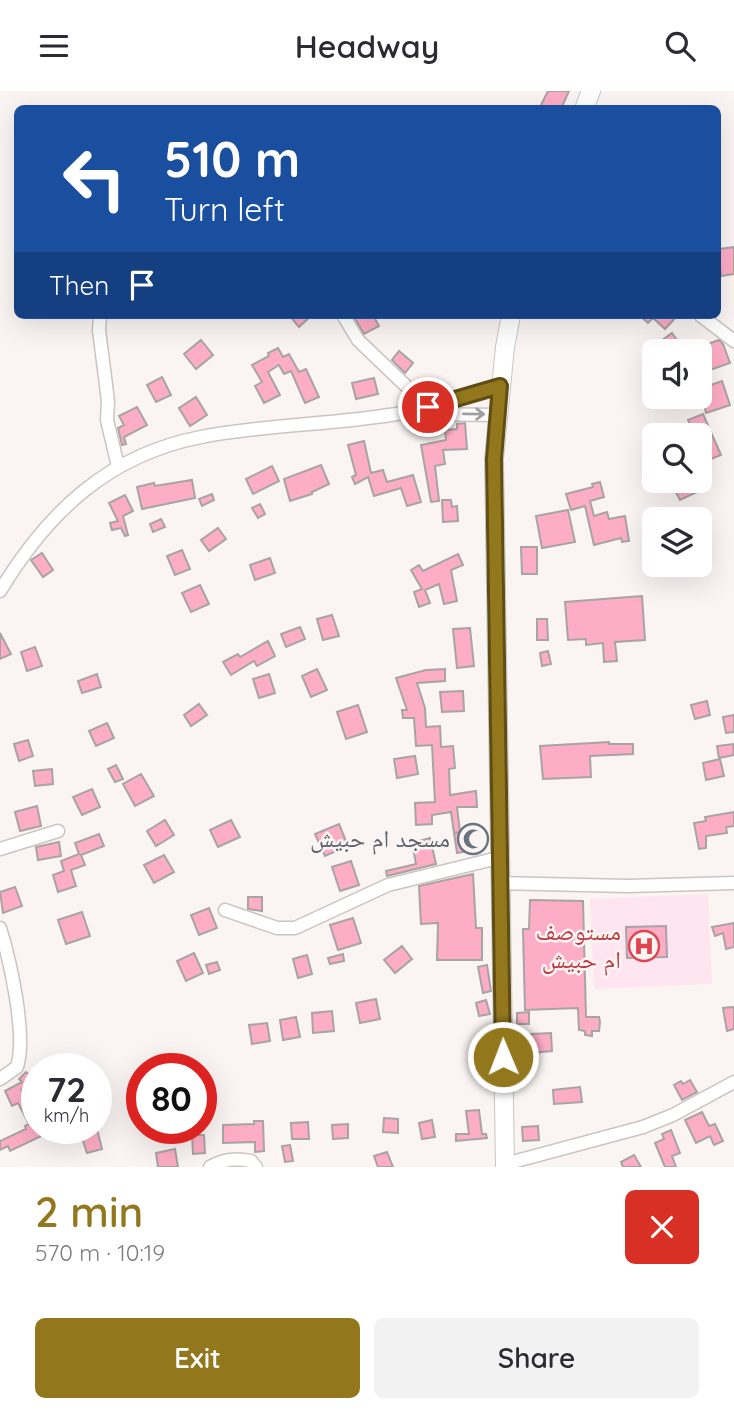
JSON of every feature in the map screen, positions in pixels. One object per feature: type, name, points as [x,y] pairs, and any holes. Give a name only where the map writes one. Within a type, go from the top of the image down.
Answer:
[{"type":"highway","points":[[505,1166],[494,459],[500,386],[510,319]]},
{"type":"street","points":[[100,319],[108,401],[107,420],[118,466]]},
{"type":"street","points":[[345,319],[358,340],[428,407]]},
{"type":"street","points":[[705,319],[734,341]]},
{"type":"street","points":[[0,591],[34,540],[73,498],[118,466],[167,445],[202,436],[401,413],[500,386]]},
{"type":"street","points":[[401,413],[498,415]]},
{"type":"street","points":[[0,849],[58,831]]},
{"type":"street","points":[[225,910],[277,928],[295,928],[388,885],[502,857]]},
{"type":"street","points":[[502,883],[627,886],[734,883]]},
{"type":"street","points":[[0,928],[17,1001],[20,1049],[17,1067],[0,1079]]},
{"type":"street","points":[[505,1166],[643,1126],[681,1111],[734,1082]]},
{"type":"street","points":[[211,1167],[221,1161],[238,1159],[251,1161],[257,1167]]},
{"type":"shaded area","points":[[708,894],[712,984],[594,989],[590,899]]},
{"type":"building","points":[[548,91],[569,91],[563,105],[541,105]]},
{"type":"building","points":[[734,247],[734,274],[721,276],[721,249]]},
{"type":"building","points":[[292,319],[308,319],[299,327]]},
{"type":"building","points":[[355,319],[375,319],[379,326],[364,334]]},
{"type":"building","points":[[654,319],[674,319],[665,329]]},
{"type":"building","points":[[672,333],[676,339],[664,339]]},
{"type":"building","points":[[201,340],[213,355],[196,369],[184,354]]},
{"type":"building","points":[[719,340],[723,344],[730,363],[712,369],[712,342]]},
{"type":"building","points":[[278,348],[283,357],[289,354],[299,372],[306,369],[319,397],[305,403],[291,371],[284,374],[279,365],[268,372],[280,395],[264,403],[255,386],[262,382],[252,365]]},
{"type":"building","points":[[399,351],[413,363],[405,373],[392,360]]},
{"type":"building","points":[[162,377],[171,395],[156,402],[147,385]]},
{"type":"building","points":[[374,378],[378,394],[356,399],[352,383]]},
{"type":"building","points":[[722,381],[730,405],[706,413],[705,409],[712,409],[712,385]]},
{"type":"building","points":[[196,397],[207,415],[190,426],[179,408]]},
{"type":"building","points":[[137,407],[147,425],[124,437],[126,444],[122,445],[118,428],[124,425],[119,416]]},
{"type":"building","points":[[703,414],[707,423],[689,423],[688,420]]},
{"type":"building","points":[[465,423],[467,449],[443,450],[445,464],[435,466],[439,501],[431,502],[421,445],[446,440],[445,430],[457,429],[457,424]]},
{"type":"building","points":[[712,434],[721,455],[712,459]]},
{"type":"building","points":[[364,441],[371,473],[383,470],[387,482],[413,475],[421,502],[407,506],[401,488],[374,496],[368,477],[355,484],[352,477],[356,475],[348,445]]},
{"type":"building","points":[[321,465],[329,484],[312,494],[290,501],[284,479]]},
{"type":"building","points":[[272,466],[279,481],[253,494],[246,479]]},
{"type":"building","points":[[192,480],[195,498],[142,509],[137,487]]},
{"type":"building","points":[[600,482],[604,497],[590,501],[594,516],[607,512],[609,519],[625,516],[629,541],[622,542],[621,538],[594,545],[585,506],[571,510],[566,494],[593,487],[592,484]]},
{"type":"building","points":[[676,493],[695,493],[680,500]]},
{"type":"building","points":[[212,494],[214,500],[202,506],[199,499]]},
{"type":"building","points":[[125,495],[133,511],[123,516],[128,535],[125,536],[121,528],[112,530],[110,523],[118,521],[109,503]]},
{"type":"building","points":[[442,500],[451,500],[452,507],[457,506],[458,521],[443,522]]},
{"type":"building","points":[[260,504],[265,514],[258,518],[252,508]]},
{"type":"building","points":[[568,510],[575,542],[542,548],[536,516]]},
{"type":"building","points":[[161,519],[165,527],[153,532],[150,524]]},
{"type":"building","points":[[218,528],[226,539],[209,551],[201,540]]},
{"type":"building","points":[[521,547],[537,547],[537,574],[522,574]]},
{"type":"building","points":[[182,550],[190,569],[175,575],[167,556]]},
{"type":"building","points":[[42,553],[53,570],[43,577],[31,560]]},
{"type":"building","points":[[458,554],[463,565],[451,570],[457,601],[444,604],[439,584],[425,590],[430,603],[419,607],[414,592],[422,589],[411,570],[419,565],[423,571]]},
{"type":"building","points":[[270,558],[275,573],[255,580],[250,565]]},
{"type":"building","points":[[200,585],[209,604],[191,612],[182,593]]},
{"type":"building","points":[[642,596],[645,640],[615,642],[617,661],[604,662],[603,643],[586,645],[586,639],[568,640],[565,602]]},
{"type":"building","points":[[332,615],[339,636],[323,640],[317,619]]},
{"type":"building","points":[[537,619],[547,619],[548,640],[537,640]]},
{"type":"building","points":[[300,627],[305,639],[286,647],[281,634]]},
{"type":"building","points":[[470,628],[474,666],[457,668],[453,629]]},
{"type":"building","points":[[0,633],[11,654],[0,659]]},
{"type":"building","points":[[268,641],[275,656],[257,666],[254,661],[231,675],[223,662],[238,654],[240,657]]},
{"type":"building","points":[[35,647],[42,666],[27,671],[21,652]]},
{"type":"building","points":[[548,651],[551,664],[542,666],[540,653]]},
{"type":"building","points":[[317,669],[327,690],[311,697],[302,676]]},
{"type":"building","points":[[445,669],[445,681],[417,683],[425,708],[426,727],[440,726],[441,747],[453,746],[455,768],[449,769],[450,795],[476,791],[477,807],[457,807],[460,832],[475,828],[479,849],[457,853],[451,812],[432,815],[432,824],[416,825],[415,803],[435,802],[432,745],[416,746],[414,718],[403,718],[402,710],[407,710],[396,678],[426,670]]},
{"type":"building","points":[[97,674],[101,687],[82,693],[78,681]]},
{"type":"building","points":[[269,674],[275,693],[259,698],[253,679]]},
{"type":"building","points":[[463,691],[464,711],[442,712],[440,692]]},
{"type":"building","points":[[707,701],[710,715],[695,719],[691,705]]},
{"type":"building","points":[[199,704],[207,715],[191,726],[184,715]]},
{"type":"building","points":[[358,705],[367,732],[346,739],[337,712]]},
{"type":"building","points":[[734,715],[734,732],[726,733],[723,717]]},
{"type":"building","points":[[107,723],[114,738],[96,746],[89,731]]},
{"type":"building","points":[[28,740],[33,756],[19,761],[14,744]]},
{"type":"building","points":[[609,742],[633,744],[633,754],[590,756],[591,777],[543,779],[540,746]]},
{"type":"building","points":[[733,744],[734,755],[719,758],[717,746]]},
{"type":"building","points":[[415,756],[418,774],[397,778],[394,759]]},
{"type":"building","points":[[720,759],[724,776],[706,780],[703,763]]},
{"type":"building","points":[[116,765],[123,779],[115,782],[108,769]]},
{"type":"building","points":[[52,769],[53,784],[35,786],[33,771]]},
{"type":"building","points":[[141,774],[154,796],[135,806],[123,784]]},
{"type":"building","points":[[92,789],[100,807],[82,815],[73,797]]},
{"type":"building","points":[[37,806],[41,826],[20,831],[15,812]]},
{"type":"building","points":[[734,812],[734,826],[726,827],[727,833],[706,836],[706,848],[699,849],[694,823],[706,821],[705,817]]},
{"type":"building","points":[[165,820],[174,835],[156,846],[147,831]]},
{"type":"building","points":[[231,820],[240,837],[218,847],[210,830]]},
{"type":"building","points":[[339,824],[348,846],[325,856],[315,834]]},
{"type":"building","points":[[99,834],[104,846],[81,855],[85,865],[71,870],[76,886],[58,892],[53,875],[64,871],[61,861],[79,854],[75,843]]},
{"type":"building","points":[[430,838],[436,864],[387,876],[386,871],[416,864],[412,843]]},
{"type":"building","points":[[59,842],[61,856],[38,860],[36,847]]},
{"type":"building","points":[[164,855],[174,872],[154,883],[144,865]]},
{"type":"building","points":[[351,861],[359,885],[340,891],[332,867]]},
{"type":"building","points":[[473,874],[476,928],[482,928],[482,960],[437,960],[438,923],[421,924],[419,886]]},
{"type":"building","points":[[15,887],[22,906],[3,913],[0,892]]},
{"type":"building","points":[[248,897],[262,897],[262,911],[248,909]]},
{"type":"building","points":[[530,900],[583,901],[586,1017],[599,1017],[600,1022],[599,1031],[592,1031],[592,1036],[579,1030],[578,1008],[525,1010],[523,929],[529,929]]},
{"type":"building","points":[[209,908],[217,928],[199,935],[191,915]]},
{"type":"building","points":[[82,912],[90,936],[66,944],[58,920]]},
{"type":"building","points":[[353,918],[361,943],[338,950],[330,925]]},
{"type":"building","points":[[734,923],[734,947],[726,949],[723,933],[715,936],[712,927]]},
{"type":"building","points":[[666,926],[667,957],[627,958],[626,927]]},
{"type":"building","points":[[402,946],[412,959],[395,973],[384,960]]},
{"type":"building","points":[[194,953],[203,973],[186,981],[177,961]]},
{"type":"building","points":[[343,954],[344,961],[330,964],[328,958]]},
{"type":"building","points":[[307,955],[312,974],[298,978],[293,959]]},
{"type":"building","points":[[217,962],[220,970],[209,974],[206,965]]},
{"type":"building","points":[[487,965],[491,991],[483,993],[478,967]]},
{"type":"building","points":[[376,999],[380,1019],[360,1023],[356,1003]]},
{"type":"building","points":[[486,1000],[490,1014],[479,1016],[476,1003]]},
{"type":"building","points":[[734,1007],[734,1029],[727,1031],[723,1008]]},
{"type":"building","points":[[332,1011],[334,1031],[313,1033],[312,1013]]},
{"type":"building","points":[[529,1012],[529,1024],[517,1024],[517,1013]]},
{"type":"building","points":[[296,1017],[300,1037],[283,1040],[280,1020]]},
{"type":"building","points":[[267,1023],[270,1041],[252,1044],[249,1025]]},
{"type":"building","points":[[551,1033],[552,1051],[532,1053],[531,1034]]},
{"type":"building","points":[[690,1080],[697,1092],[682,1100],[674,1085]]},
{"type":"building","points":[[21,1083],[21,1109],[18,1103],[12,1106],[5,1091]]},
{"type":"building","points":[[580,1087],[582,1102],[554,1104],[553,1090]]},
{"type":"building","points":[[479,1110],[482,1134],[486,1134],[487,1138],[456,1141],[456,1134],[469,1134],[466,1111]]},
{"type":"building","points":[[702,1112],[709,1126],[715,1124],[723,1141],[714,1145],[710,1136],[696,1143],[685,1120]]},
{"type":"building","points":[[384,1118],[398,1119],[398,1133],[383,1132]]},
{"type":"building","points":[[432,1120],[435,1137],[422,1139],[419,1123]]},
{"type":"building","points":[[254,1121],[263,1121],[264,1151],[255,1152],[255,1142],[223,1143],[223,1125],[254,1124]]},
{"type":"building","points":[[308,1122],[309,1139],[292,1139],[291,1123]]},
{"type":"building","points":[[348,1124],[348,1138],[333,1139],[332,1125]]},
{"type":"building","points":[[538,1126],[539,1140],[523,1141],[522,1127]]},
{"type":"building","points":[[671,1130],[680,1153],[672,1156],[676,1167],[665,1167],[655,1143],[664,1139],[662,1134]]},
{"type":"building","points":[[21,1131],[21,1144],[25,1144],[10,1151],[8,1146],[0,1150],[0,1141]]},
{"type":"building","points":[[84,1144],[101,1144],[102,1149],[87,1153]]},
{"type":"building","points":[[192,1144],[204,1144],[205,1153],[193,1154]]},
{"type":"building","points":[[290,1145],[293,1161],[285,1162],[282,1146]]},
{"type":"building","points":[[175,1149],[178,1167],[158,1167],[156,1153]]},
{"type":"building","points":[[387,1152],[393,1167],[378,1167],[374,1156]]},
{"type":"building","points":[[634,1155],[641,1167],[623,1167],[621,1162]]},
{"type":"place","name":"مسجد ام حبيش","points":[[473,839]]},
{"type":"place","name":"مستوصف ام حبيش","points":[[644,946]]},
{"type":"route","points":[[428,407],[500,386],[494,459],[503,1057]]}]
